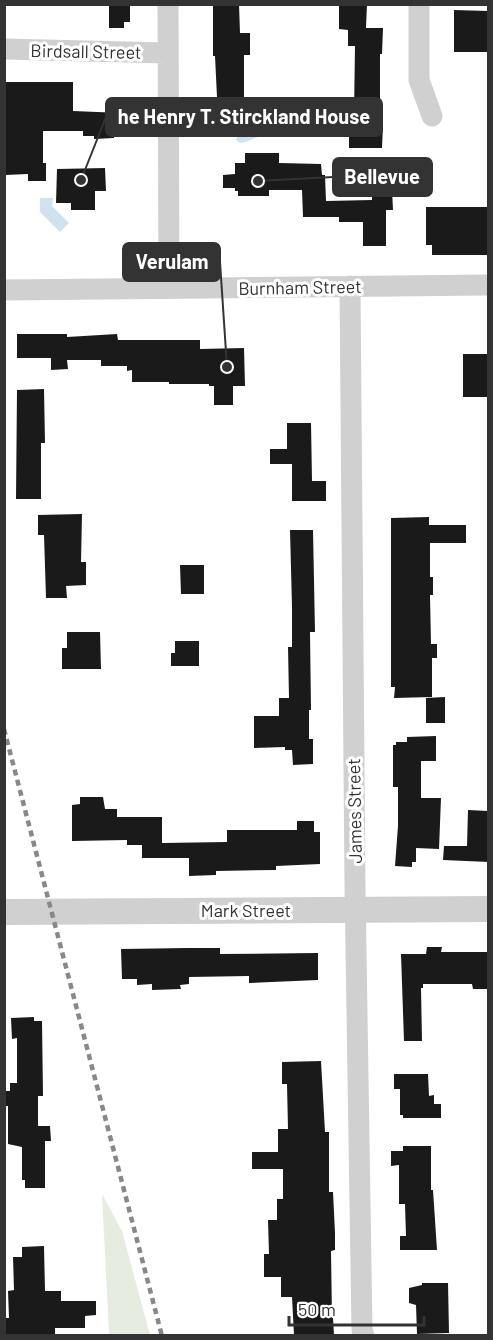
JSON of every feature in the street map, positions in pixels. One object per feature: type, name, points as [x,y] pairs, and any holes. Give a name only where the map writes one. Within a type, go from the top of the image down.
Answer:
[{"type":"street","points":[[168,4],[169,288]]},
{"type":"street","points":[[419,4],[419,80],[432,116]]},
{"type":"street","name":"Birdsall Street","points":[[4,49],[167,52]]},
{"type":"street","name":"Burnham Street","points":[[4,290],[489,285]]},
{"type":"street","name":"James Street","points":[[350,286],[355,909],[364,1335]]},
{"type":"street","name":"Mark Street","points":[[4,912],[489,909]]},
{"type":"shaded area","points":[[102,1194],[122,1231],[150,1335],[107,1335],[109,1333]]},
{"type":"water","points":[[257,122],[267,127],[266,135],[240,143],[236,140],[238,134]]},
{"type":"water","points":[[40,198],[53,198],[52,206],[69,223],[60,232],[40,212]]},
{"type":"building","points":[[109,4],[130,4],[130,22],[124,22],[124,28],[109,28]]},
{"type":"building","points":[[213,4],[239,4],[240,33],[250,33],[250,55],[244,55],[244,98],[254,98],[254,111],[219,111],[215,56],[213,56]]},
{"type":"building","points":[[339,4],[367,4],[366,28],[383,28],[382,54],[380,54],[382,148],[349,148],[349,125],[351,125],[351,113],[354,113],[355,46],[348,46],[348,30],[339,29]]},
{"type":"building","points":[[454,10],[489,11],[489,52],[454,52]]},
{"type":"building","points":[[4,82],[73,82],[73,111],[122,113],[122,136],[94,139],[94,136],[83,136],[83,131],[43,131],[43,163],[46,163],[46,181],[28,181],[28,174],[5,175]]},
{"type":"building","points":[[245,153],[279,153],[279,163],[321,164],[322,175],[325,175],[326,201],[372,200],[372,189],[392,189],[393,210],[386,210],[386,246],[363,246],[363,222],[339,222],[339,217],[303,217],[302,190],[269,190],[269,196],[238,196],[235,188],[223,188],[223,175],[235,174],[235,163],[245,163]]},
{"type":"building","points":[[105,168],[106,191],[95,191],[95,210],[71,210],[71,203],[56,203],[57,169]]},
{"type":"building","points":[[426,207],[489,207],[489,255],[432,255],[432,245],[426,245]]},
{"type":"building","points":[[17,334],[67,334],[67,337],[117,334],[118,340],[200,340],[200,349],[244,348],[245,386],[233,386],[233,405],[214,405],[214,386],[209,386],[209,384],[132,382],[132,370],[127,371],[127,366],[101,366],[101,360],[67,360],[68,369],[51,370],[51,358],[17,358]]},
{"type":"building","points":[[463,354],[489,354],[489,397],[463,397]]},
{"type":"building","points":[[44,389],[45,443],[41,443],[41,499],[16,499],[17,390]]},
{"type":"building","points":[[287,423],[311,423],[312,481],[326,481],[326,501],[292,501],[292,464],[270,464],[270,449],[287,449]]},
{"type":"building","points":[[82,514],[81,562],[86,562],[86,585],[66,586],[67,598],[46,598],[44,535],[38,535],[38,515]]},
{"type":"building","points":[[429,517],[429,525],[466,525],[466,543],[430,543],[430,577],[433,577],[433,595],[430,595],[431,644],[437,644],[437,658],[432,658],[432,697],[394,698],[395,687],[391,687],[391,518]]},
{"type":"building","points":[[290,530],[313,530],[315,632],[310,632],[309,739],[313,739],[313,764],[293,765],[292,750],[285,750],[285,747],[254,748],[254,716],[279,716],[279,698],[289,698],[288,647],[292,647]]},
{"type":"building","points":[[180,565],[204,565],[204,594],[181,594]]},
{"type":"building","points":[[67,632],[100,632],[101,669],[62,669],[62,648],[67,648]]},
{"type":"building","points":[[175,641],[199,641],[199,666],[171,666],[171,653],[175,653]]},
{"type":"building","points":[[445,697],[445,723],[426,723],[426,698]]},
{"type":"building","points":[[436,736],[436,761],[421,761],[421,798],[441,798],[439,849],[416,848],[416,862],[412,862],[412,867],[395,866],[398,787],[393,787],[393,745],[396,745],[396,742],[407,742],[407,737]]},
{"type":"building","points":[[80,797],[103,797],[105,809],[117,809],[117,817],[162,817],[162,843],[227,842],[227,830],[297,830],[297,821],[314,821],[314,832],[320,832],[320,864],[276,866],[276,870],[216,871],[216,875],[189,876],[189,858],[142,858],[142,845],[127,845],[127,840],[72,841],[72,805],[80,804]]},
{"type":"building","points":[[468,810],[489,811],[489,862],[443,860],[444,846],[467,846]]},
{"type":"building","points":[[427,947],[442,947],[441,952],[489,952],[489,989],[473,989],[472,984],[423,984],[421,988],[422,1041],[404,1041],[401,954],[426,954]]},
{"type":"building","points":[[220,948],[220,954],[318,953],[318,980],[249,983],[249,976],[189,977],[189,984],[180,985],[181,989],[152,990],[152,984],[137,985],[137,979],[122,979],[121,949]]},
{"type":"building","points":[[34,1017],[34,1021],[42,1021],[43,1096],[38,1096],[38,1126],[50,1126],[51,1141],[45,1141],[45,1188],[25,1188],[25,1180],[22,1180],[22,1147],[8,1144],[8,1106],[4,1106],[4,1091],[10,1091],[10,1083],[17,1083],[17,1038],[12,1039],[11,1018]]},
{"type":"building","points":[[321,1061],[325,1132],[329,1132],[329,1192],[333,1192],[335,1233],[335,1250],[331,1251],[334,1335],[294,1335],[292,1297],[281,1297],[281,1277],[264,1277],[264,1254],[269,1254],[268,1220],[277,1220],[277,1199],[283,1199],[283,1169],[252,1169],[252,1152],[278,1152],[278,1129],[288,1129],[287,1084],[282,1084],[282,1062]]},
{"type":"building","points":[[394,1074],[428,1074],[429,1096],[434,1095],[434,1104],[441,1104],[441,1118],[403,1118],[403,1115],[400,1115],[400,1089],[394,1089]]},
{"type":"building","points":[[403,1146],[431,1146],[431,1190],[433,1190],[437,1250],[400,1250],[400,1236],[406,1236],[405,1204],[399,1204],[399,1165],[391,1166],[391,1151],[403,1151]]},
{"type":"building","points":[[44,1246],[45,1291],[61,1291],[61,1301],[96,1301],[96,1315],[85,1316],[85,1328],[55,1328],[55,1335],[4,1335],[4,1318],[9,1318],[8,1291],[14,1290],[13,1257],[22,1257],[22,1247]]},
{"type":"building","points":[[422,1283],[448,1283],[449,1333],[417,1334],[416,1305],[409,1303],[409,1288],[422,1285]]},
{"type":"railway","points":[[4,729],[162,1336]]},
{"type":"place","name":"he Henry T. Stirckland House","points":[[81,180]]},
{"type":"place","name":"Bellevue","points":[[258,181]]},
{"type":"place","name":"Verulam","points":[[227,367]]}]
